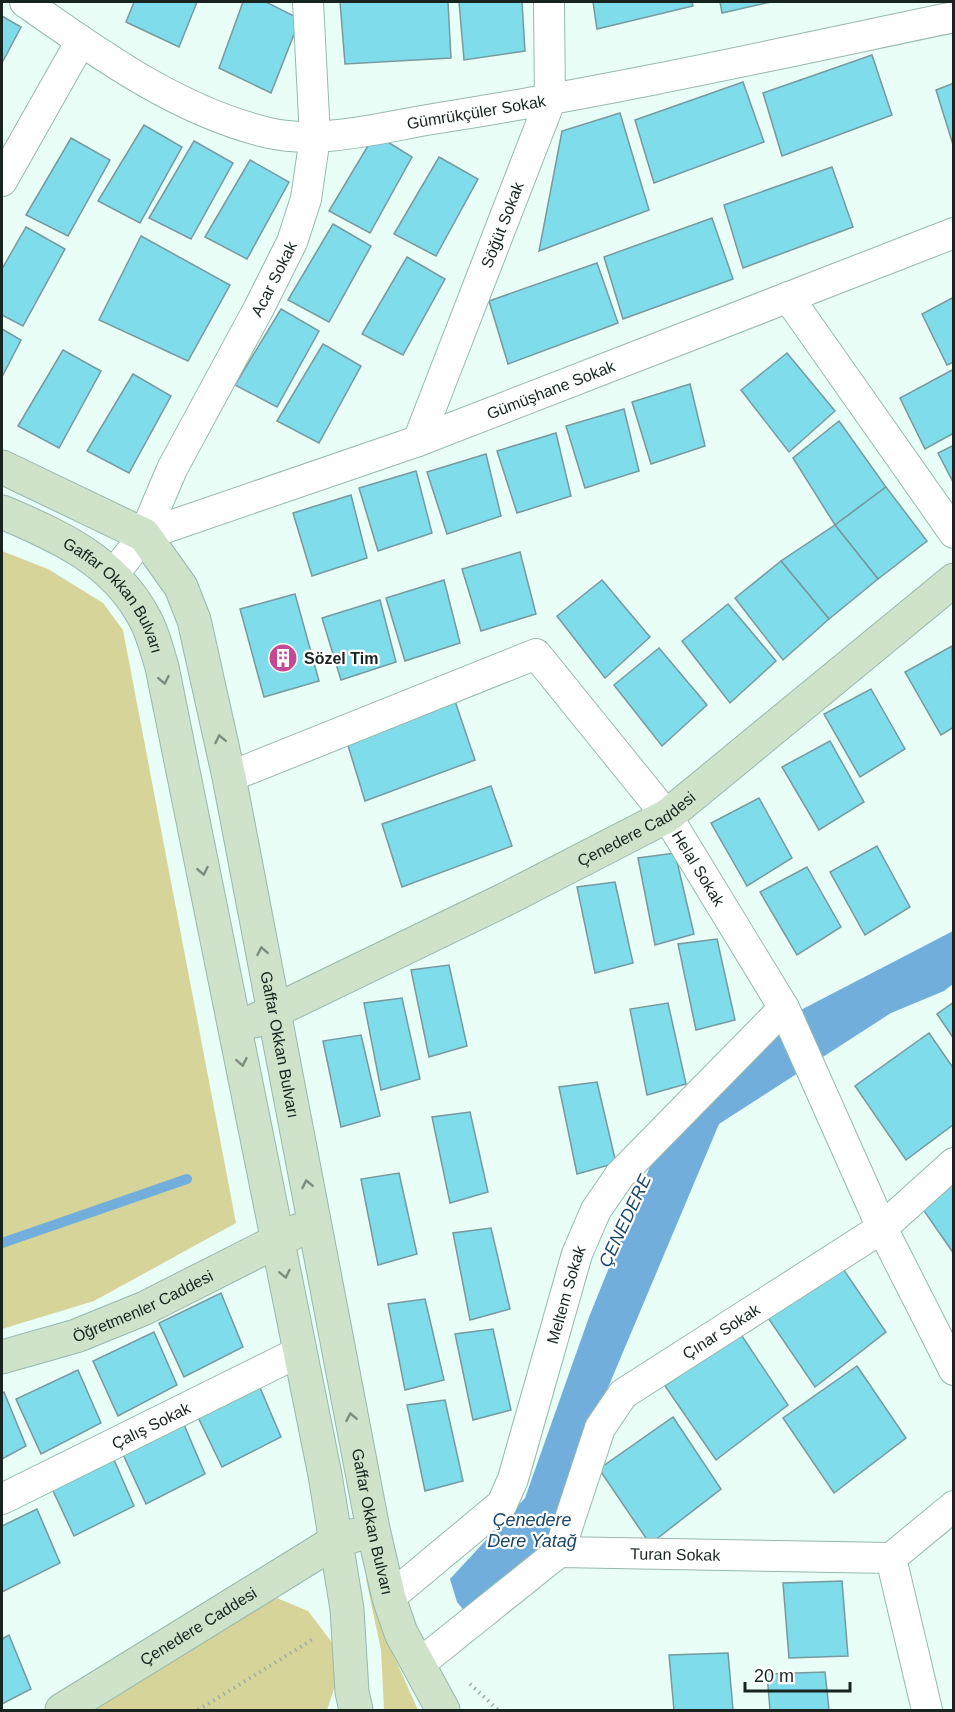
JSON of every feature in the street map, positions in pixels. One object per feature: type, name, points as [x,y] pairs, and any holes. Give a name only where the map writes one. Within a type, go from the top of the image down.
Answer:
[{"type":"main road","name":"Gaffar Okkan Bulvarı","points":[[2,467],[144,535],[181,587],[194,620],[229,777],[388,1598],[401,1632],[444,1710]]},
{"type":"main road","name":"Gaffar Okkan Bulvarı","points":[[2,512],[76,546],[125,586],[146,620],[162,667],[301,1351],[347,1609],[352,1692],[356,1710]]},
{"type":"main road","name":"Çenedere Caddesi","points":[[235,1029],[506,899],[667,816],[954,580]]},
{"type":"main road","name":"Öğretmenler Caddesi","points":[[2,1356],[76,1335],[145,1308],[277,1239],[315,1223]]},
{"type":"main road","name":"Çenedere Caddesi","points":[[62,1710],[336,1541],[373,1529]]},
{"type":"street","name":"Gümrükçüler Sokak","points":[[25,2],[81,42],[183,102],[236,124],[271,133],[315,137],[550,100],[954,18]]},
{"type":"street","name":"Acar Sokak","points":[[113,575],[144,535],[172,469],[292,242],[306,199],[315,137],[308,2]]},
{"type":"street","name":"Söğüt Sokak","points":[[418,441],[550,100],[549,2]]},
{"type":"street","points":[[2,181],[81,42]]},
{"type":"street","name":"Gümüşhane Sokak","points":[[144,535],[418,441],[954,232]]},
{"type":"street","points":[[788,297],[954,533]]},
{"type":"street","name":"Helal Sokak","points":[[229,777],[536,654],[667,816],[784,1008],[882,1228],[954,1370]]},
{"type":"street","name":"Meltem Sokak","points":[[388,1598],[502,1504],[516,1468],[577,1254],[596,1210],[620,1175],[784,1008]]},
{"type":"street","name":"Çınar Sokak","points":[[559,1552],[600,1428],[623,1394],[882,1228],[954,1163]]},
{"type":"street","name":"Çalış Sokak","points":[[2,1498],[301,1351]]},
{"type":"street","points":[[927,1710],[891,1558],[954,1506]]},
{"type":"street","points":[[418,1665],[559,1552]]},
{"type":"street","name":"Turan Sokak","points":[[559,1552],[891,1558]]},
{"type":"path","points":[[198,1710],[324,1632]]},
{"type":"shaded area","points":[[2,551],[48,569],[103,603],[123,630],[236,1223],[94,1301],[2,1329]]},
{"type":"shaded area","points":[[366,1579],[374,1579],[390,1647],[418,1710],[384,1710],[381,1650]]},
{"type":"shaded area","points":[[277,1598],[308,1611],[334,1645],[335,1686],[327,1710],[71,1710]]},
{"type":"water","name":"Çenedere Dere Yatağ","points":[[953,931],[953,984],[944,991],[891,1013],[719,1124],[594,1421],[555,1548],[466,1613],[457,1602],[450,1579],[525,1498],[589,1317],[653,1159],[795,1013]]},
{"type":"building","points":[[134,2],[197,2],[179,47],[126,22]]},
{"type":"building","points":[[243,2],[266,2],[300,19],[271,93],[219,68]]},
{"type":"building","points":[[340,2],[448,2],[451,58],[345,64]]},
{"type":"building","points":[[459,2],[522,2],[525,51],[464,60]]},
{"type":"building","points":[[593,2],[692,2],[693,6],[597,29]]},
{"type":"building","points":[[720,2],[771,2],[722,13]]},
{"type":"building","points":[[2,16],[21,27],[2,63]]},
{"type":"building","points":[[872,55],[892,115],[782,156],[763,93]]},
{"type":"building","points":[[743,82],[764,142],[654,183],[635,120]]},
{"type":"building","points":[[954,83],[954,148],[936,90]]},
{"type":"building","points":[[620,113],[649,210],[539,251],[562,131]]},
{"type":"building","points":[[144,125],[182,147],[140,223],[98,201]]},
{"type":"building","points":[[375,134],[412,157],[370,233],[329,211]]},
{"type":"building","points":[[71,138],[110,160],[68,236],[26,215]]},
{"type":"building","points":[[194,141],[233,163],[191,239],[149,218]]},
{"type":"building","points":[[439,157],[478,179],[436,256],[394,234]]},
{"type":"building","points":[[250,160],[289,182],[247,259],[205,237]]},
{"type":"building","points":[[832,167],[853,227],[743,268],[724,205]]},
{"type":"building","points":[[712,218],[733,279],[623,319],[604,257]]},
{"type":"building","points":[[333,224],[371,246],[329,322],[288,300]]},
{"type":"building","points":[[26,227],[65,249],[23,326],[2,315],[2,269]]},
{"type":"building","points":[[141,236],[230,285],[188,361],[99,320]]},
{"type":"building","points":[[407,257],[445,279],[403,355],[362,334]]},
{"type":"building","points":[[597,263],[618,323],[508,364],[489,301]]},
{"type":"building","points":[[954,297],[954,362],[947,365],[922,314]]},
{"type":"building","points":[[281,309],[319,331],[277,407],[235,385]]},
{"type":"building","points":[[2,329],[21,340],[2,377]]},
{"type":"building","points":[[323,344],[361,366],[319,443],[277,421]]},
{"type":"building","points":[[63,350],[101,371],[59,448],[18,426]]},
{"type":"building","points":[[787,353],[835,411],[789,452],[741,390]]},
{"type":"building","points":[[954,369],[954,433],[925,449],[900,398]]},
{"type":"building","points":[[133,374],[171,396],[129,473],[87,451]]},
{"type":"building","points":[[690,384],[705,446],[651,464],[632,402]]},
{"type":"building","points":[[624,409],[639,471],[585,488],[566,426]]},
{"type":"building","points":[[839,421],[886,487],[835,525],[793,458]]},
{"type":"building","points":[[556,433],[571,496],[517,513],[497,451]]},
{"type":"building","points":[[954,445],[954,484],[938,453]]},
{"type":"building","points":[[486,454],[501,516],[447,534],[427,472]]},
{"type":"building","points":[[416,471],[432,533],[378,551],[359,488]]},
{"type":"building","points":[[886,487],[927,541],[878,579],[835,525]]},
{"type":"building","points":[[351,495],[367,558],[312,576],[293,513]]},
{"type":"building","points":[[835,525],[878,579],[829,619],[781,561]]},
{"type":"building","points":[[520,552],[536,614],[481,631],[462,569]]},
{"type":"building","points":[[781,561],[829,619],[783,660],[735,598]]},
{"type":"building","points":[[444,580],[460,643],[405,661],[386,598]]},
{"type":"building","points":[[602,580],[650,637],[605,678],[557,616]]},
{"type":"building","name":"Sözel Tim","points":[[295,594],[319,681],[264,697],[240,609]]},
{"type":"building","points":[[380,600],[396,662],[341,680],[322,618]]},
{"type":"building","points":[[728,604],[776,661],[730,703],[682,641]]},
{"type":"building","points":[[952,646],[954,727],[941,735],[905,672]]},
{"type":"building","points":[[659,648],[707,705],[662,746],[614,685]]},
{"type":"building","points":[[871,689],[905,749],[860,777],[824,714]]},
{"type":"building","points":[[455,701],[475,760],[365,801],[346,739]]},
{"type":"building","points":[[830,741],[864,802],[819,830],[782,767]]},
{"type":"building","points":[[491,786],[512,846],[402,887],[382,824]]},
{"type":"building","points":[[759,798],[792,858],[747,886],[711,823]]},
{"type":"building","points":[[877,846],[910,907],[865,935],[830,872]]},
{"type":"building","points":[[675,853],[694,934],[655,945],[638,858]]},
{"type":"building","points":[[807,867],[841,927],[797,955],[760,892]]},
{"type":"building","points":[[615,882],[633,963],[595,973],[577,887]]},
{"type":"building","points":[[717,939],[735,1020],[696,1030],[678,944]]},
{"type":"building","points":[[449,965],[467,1046],[429,1057],[411,970]]},
{"type":"building","points":[[402,998],[420,1079],[381,1090],[364,1003]]},
{"type":"building","points":[[954,1002],[954,1039],[937,1014]]},
{"type":"building","points":[[668,1003],[686,1084],[647,1095],[630,1009]]},
{"type":"building","points":[[929,1033],[954,1069],[954,1124],[906,1160],[855,1086]]},
{"type":"building","points":[[361,1035],[380,1116],[341,1127],[323,1041]]},
{"type":"building","points":[[597,1082],[616,1163],[577,1174],[559,1087]]},
{"type":"building","points":[[470,1112],[488,1192],[450,1203],[432,1117]]},
{"type":"building","points":[[399,1173],[417,1254],[378,1265],[361,1179]]},
{"type":"building","points":[[954,1180],[954,1254],[920,1205]]},
{"type":"building","points":[[491,1228],[510,1309],[470,1320],[453,1233]]},
{"type":"building","points":[[837,1260],[886,1332],[815,1387],[764,1312]]},
{"type":"building","points":[[221,1293],[243,1347],[184,1377],[159,1323]]},
{"type":"building","points":[[425,1299],[444,1380],[405,1390],[388,1304]]},
{"type":"building","points":[[493,1329],[511,1410],[473,1420],[455,1334]]},
{"type":"building","points":[[154,1332],[177,1385],[118,1416],[93,1361]]},
{"type":"building","points":[[740,1333],[788,1405],[716,1460],[665,1386]]},
{"type":"building","points":[[857,1366],[906,1438],[834,1493],[783,1418]]},
{"type":"building","points":[[78,1370],[101,1423],[41,1454],[16,1399]]},
{"type":"building","points":[[258,1383],[281,1437],[222,1467],[196,1413]]},
{"type":"building","points":[[4,1392],[26,1446],[2,1459],[2,1393]]},
{"type":"building","points":[[445,1400],[463,1481],[425,1491],[407,1405]]},
{"type":"building","points":[[673,1417],[721,1489],[650,1544],[599,1469]]},
{"type":"building","points":[[182,1420],[205,1474],[146,1504],[121,1450]]},
{"type":"building","points":[[111,1453],[134,1506],[74,1536],[49,1482]]},
{"type":"building","points":[[37,1509],[60,1563],[2,1592],[2,1526]]},
{"type":"building","points":[[842,1581],[848,1656],[789,1658],[783,1583]]},
{"type":"building","points":[[9,1635],[31,1689],[2,1704],[2,1639]]},
{"type":"building","points":[[728,1653],[733,1710],[674,1710],[669,1655]]},
{"type":"building","points":[[825,1672],[829,1710],[770,1710],[767,1674]]},
{"type":"waterway","points":[[2,1243],[187,1179]]},
{"type":"place","name":"Sözel Tim","points":[[283,658]]},
{"type":"water label","name":"ÇENEDERE","points":[[625,1221]]}]
